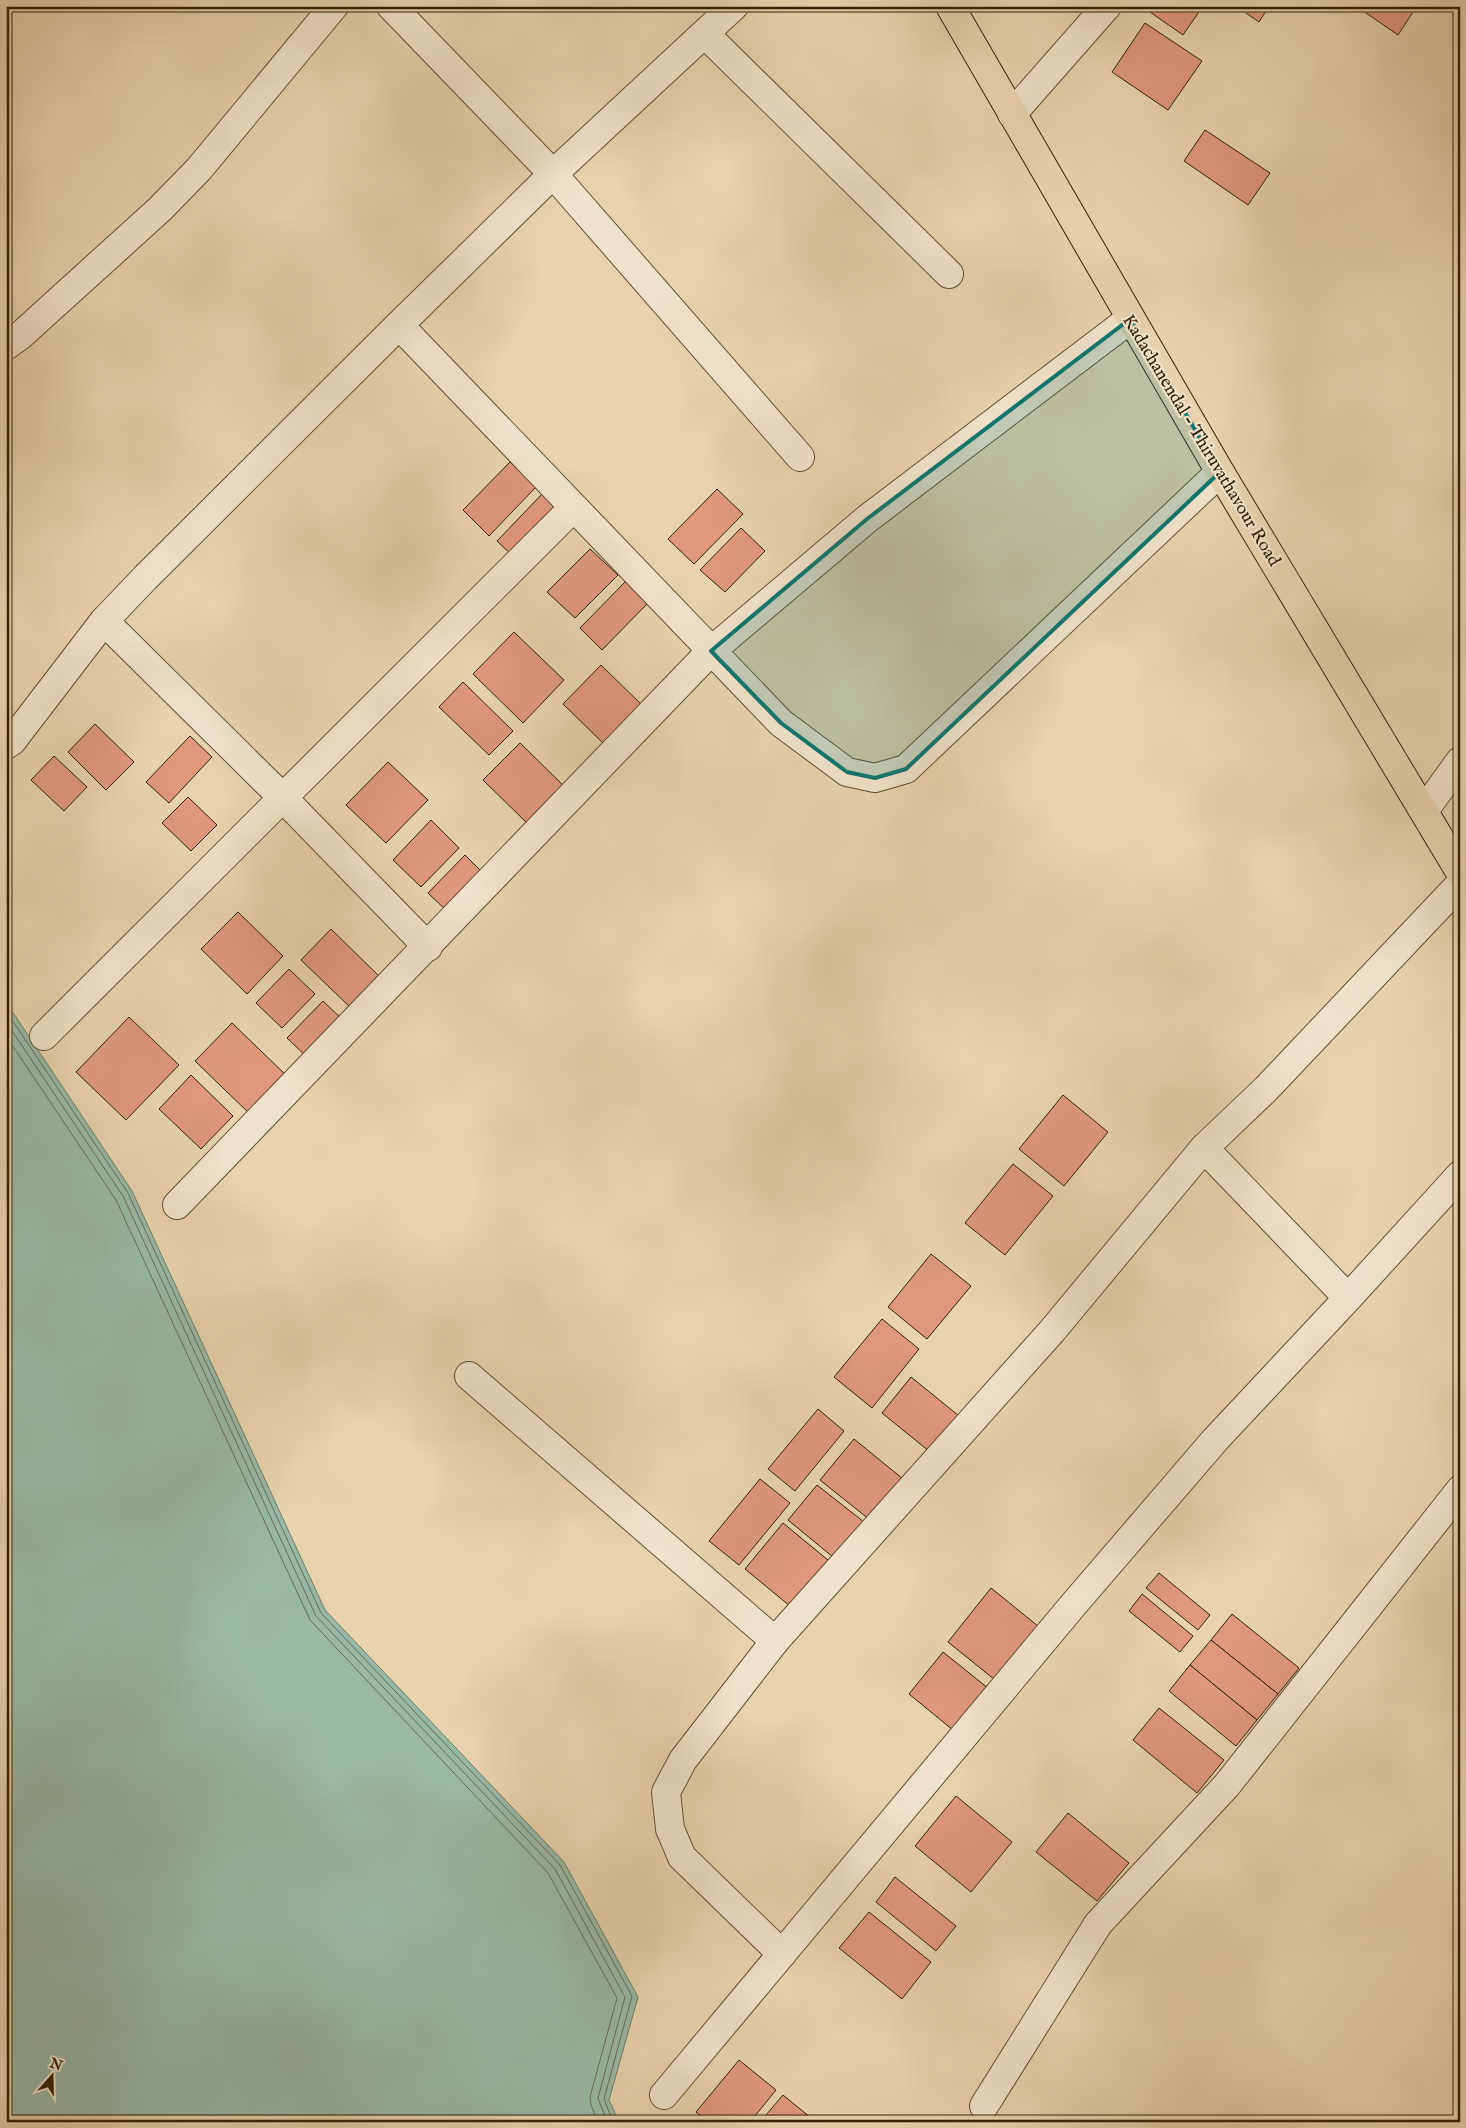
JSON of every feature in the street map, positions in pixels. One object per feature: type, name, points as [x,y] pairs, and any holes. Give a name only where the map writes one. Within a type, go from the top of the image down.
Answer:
[{"type":"main road","name":"Kadachanendal - Thiruvathavour Road","points":[[950,6],[1220,472],[1460,872]]},
{"type":"street","points":[[11,332],[160,209],[200,169],[334,6]]},
{"type":"street","points":[[391,6],[553,174],[800,457]]},
{"type":"street","points":[[6,745],[12,741],[104,622],[145,578],[553,174],[734,6]]},
{"type":"street","points":[[1012,114],[1107,6]]},
{"type":"street","points":[[705,34],[949,274]]},
{"type":"street","points":[[177,1205],[712,651],[867,519],[1130,319]]},
{"type":"street","points":[[399,325],[781,723],[847,772],[875,778],[906,769],[1220,472]]},
{"type":"street","points":[[44,1036],[574,508]]},
{"type":"street","points":[[104,622],[282,797],[428,947]]},
{"type":"street","points":[[1424,811],[1460,761]]},
{"type":"street","points":[[782,1954],[682,1857],[670,1829],[666,1792],[683,1760],[775,1641],[1045,1338],[1204,1148],[1266,1089],[1460,884]]},
{"type":"street","points":[[1204,1148],[1348,1298]]},
{"type":"street","points":[[664,2095],[1081,1596],[1215,1440],[1460,1175]]},
{"type":"street","points":[[469,1376],[775,1641]]},
{"type":"street","points":[[984,2106],[1098,1924],[1227,1785],[1460,1490]]},
{"type":"highlighted area","points":[[1130,319],[1220,472],[906,769],[875,778],[847,772],[781,723],[711,651],[867,519]]},
{"type":"water","points":[[6,1002],[132,1191],[325,1610],[564,1862],[638,1997],[609,2100],[619,2122],[6,2122]]},
{"type":"building","points":[[1154,6],[1203,6],[1183,35],[1150,12]]},
{"type":"building","points":[[1236,6],[1269,6],[1259,22]]},
{"type":"building","points":[[1356,6],[1417,6],[1398,35]]},
{"type":"building","points":[[1145,23],[1202,61],[1168,110],[1112,72]]},
{"type":"building","points":[[1205,130],[1270,173],[1248,205],[1184,161]]},
{"type":"building","points":[[510,462],[536,487],[489,536],[463,510]]},
{"type":"building","points":[[717,489],[743,514],[694,564],[668,539]]},
{"type":"building","points":[[543,493],[562,512],[516,559],[497,541]]},
{"type":"building","points":[[741,528],[765,551],[725,592],[700,570]]},
{"type":"building","points":[[590,549],[618,575],[575,618],[547,592]]},
{"type":"building","points":[[626,581],[648,603],[602,650],[580,628]]},
{"type":"building","points":[[514,632],[564,680],[523,723],[473,674]]},
{"type":"building","points":[[601,665],[644,707],[606,746],[563,704]]},
{"type":"building","points":[[463,682],[513,731],[489,755],[439,707]]},
{"type":"building","points":[[95,724],[134,762],[106,790],[68,752]]},
{"type":"building","points":[[190,736],[212,757],[169,803],[146,782]]},
{"type":"building","points":[[520,743],[566,788],[530,826],[483,780]]},
{"type":"building","points":[[54,756],[87,787],[64,811],[31,780]]},
{"type":"building","points":[[388,762],[428,800],[386,843],[346,805]]},
{"type":"building","points":[[188,797],[217,825],[191,851],[162,823]]},
{"type":"building","points":[[431,820],[459,848],[421,887],[393,860]]},
{"type":"building","points":[[465,855],[487,877],[451,915],[428,893]]},
{"type":"building","points":[[238,912],[283,956],[247,994],[201,949]]},
{"type":"building","points":[[331,929],[381,978],[352,1009],[301,960]]},
{"type":"building","points":[[289,969],[315,994],[282,1028],[256,1003]]},
{"type":"building","points":[[323,1001],[346,1023],[310,1060],[287,1038]]},
{"type":"building","points":[[129,1017],[179,1065],[126,1120],[76,1072]]},
{"type":"building","points":[[232,1023],[289,1078],[252,1116],[195,1061]]},
{"type":"building","points":[[191,1075],[233,1116],[201,1149],[159,1109]]},
{"type":"building","points":[[1063,1095],[1108,1132],[1064,1186],[1019,1149]]},
{"type":"building","points":[[1013,1164],[1053,1196],[1005,1255],[965,1223]]},
{"type":"building","points":[[931,1254],[971,1286],[927,1339],[888,1307]]},
{"type":"building","points":[[882,1319],[919,1349],[872,1408],[834,1377]]},
{"type":"building","points":[[911,1377],[964,1420],[935,1456],[882,1413]]},
{"type":"building","points":[[818,1409],[844,1431],[795,1491],[768,1469]]},
{"type":"building","points":[[854,1439],[908,1483],[875,1524],[820,1480]]},
{"type":"building","points":[[760,1479],[790,1503],[739,1565],[709,1541]]},
{"type":"building","points":[[817,1485],[869,1526],[839,1562],[788,1520]]},
{"type":"building","points":[[783,1523],[834,1565],[796,1611],[745,1569]]},
{"type":"building","points":[[1159,1573],[1210,1615],[1198,1630],[1146,1588]]},
{"type":"building","points":[[991,1588],[1044,1631],[1000,1684],[948,1642]]},
{"type":"building","points":[[1142,1594],[1193,1636],[1180,1652],[1129,1611]]},
{"type":"building","points":[[1232,1614],[1299,1668],[1278,1694],[1211,1640]]},
{"type":"building","points":[[1211,1640],[1278,1694],[1257,1720],[1190,1665]]},
{"type":"building","points":[[943,1652],[994,1693],[959,1735],[909,1694]]},
{"type":"building","points":[[1190,1665],[1257,1720],[1236,1746],[1169,1691]]},
{"type":"building","points":[[1159,1708],[1224,1760],[1197,1793],[1133,1740]]},
{"type":"building","points":[[956,1796],[1012,1842],[971,1892],[915,1846]]},
{"type":"building","points":[[1068,1813],[1129,1863],[1097,1901],[1036,1852]]},
{"type":"building","points":[[895,1877],[956,1926],[936,1951],[876,1902]]},
{"type":"building","points":[[869,1912],[931,1962],[902,1999],[839,1948]]},
{"type":"building","points":[[739,2060],[776,2090],[750,2122],[708,2122],[696,2112]]},
{"type":"building","points":[[783,2095],[816,2122],[760,2122]]}]
